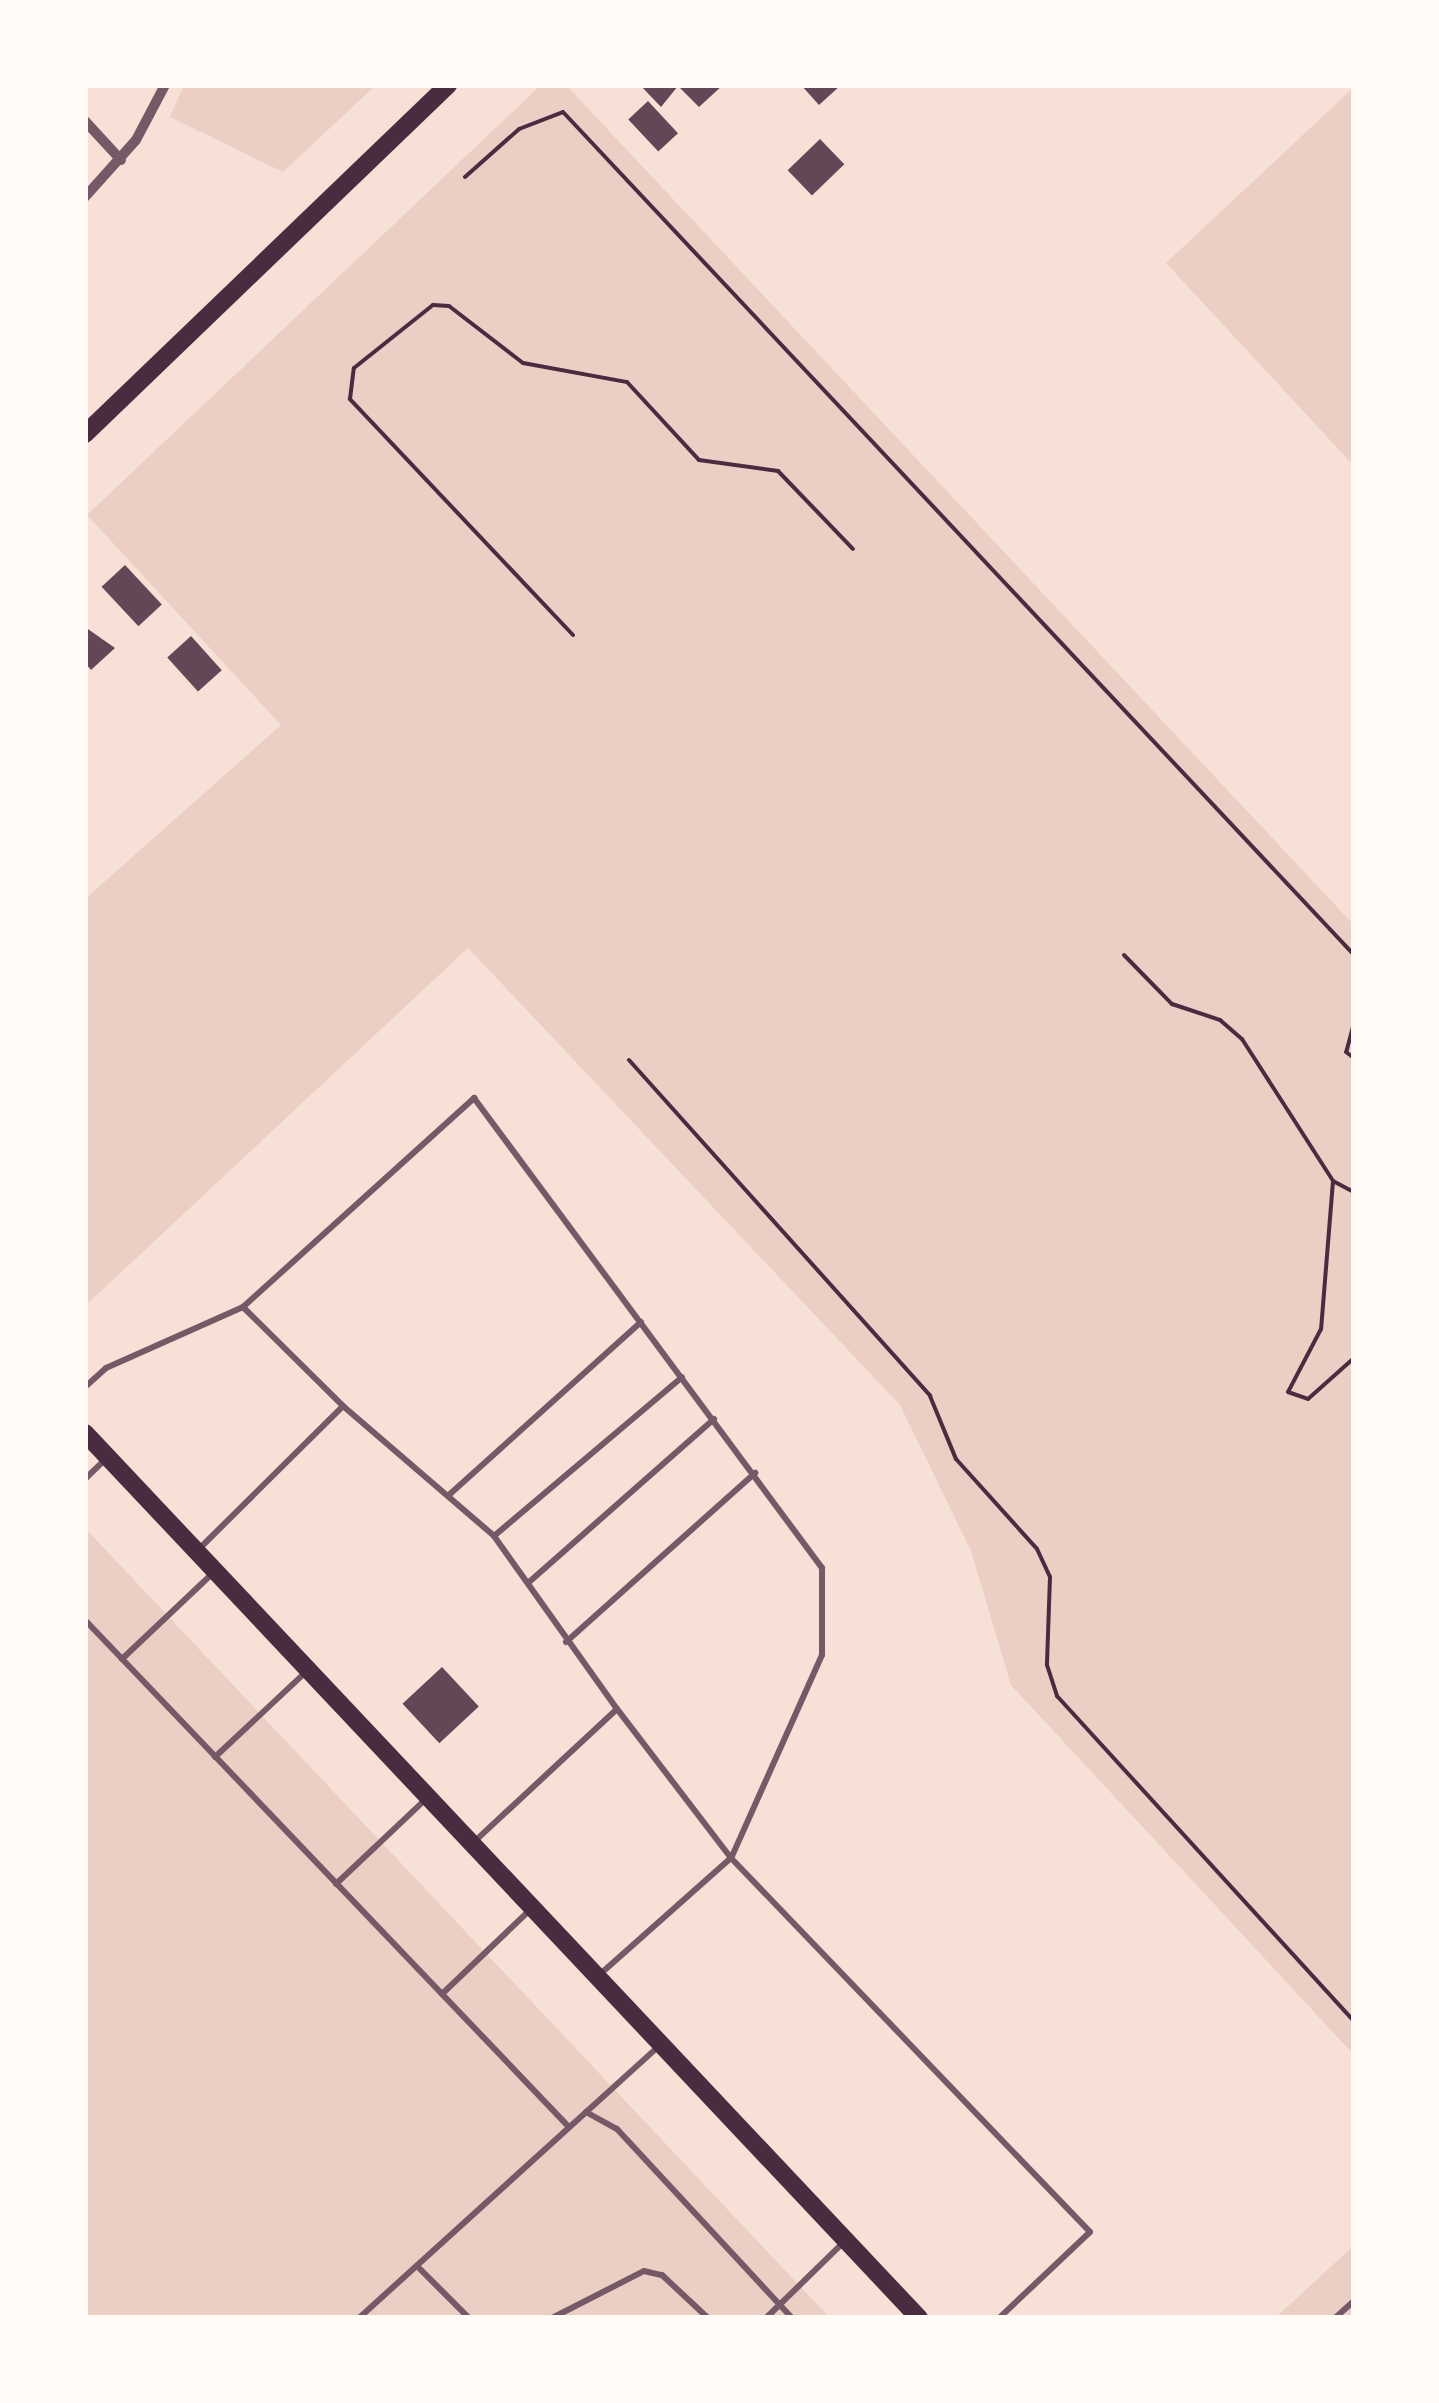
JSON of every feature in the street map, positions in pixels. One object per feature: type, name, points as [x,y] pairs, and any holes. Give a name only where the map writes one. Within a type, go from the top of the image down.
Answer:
[{"type":"main road","points":[[85,434],[448,85]]},
{"type":"main road","points":[[85,1433],[919,2318]]},
{"type":"street","points":[[85,197],[122,160],[165,85]]},
{"type":"street","points":[[85,121],[122,160]]},
{"type":"lane","points":[[85,1387],[106,1368],[243,1307],[474,1098],[822,1568],[826,1625],[813,1684],[731,1858],[597,1977]]},
{"type":"lane","points":[[243,1307],[343,1406],[450,1494],[494,1536],[566,1642],[731,1858],[1090,2232],[999,2318]]},
{"type":"lane","points":[[450,1494],[642,1322]]},
{"type":"lane","points":[[494,1536],[682,1377]]},
{"type":"lane","points":[[197,1552],[343,1406]]},
{"type":"lane","points":[[528,1582],[714,1419]]},
{"type":"lane","points":[[85,1479],[108,1458]]},
{"type":"lane","points":[[566,1642],[754,1474]]},
{"type":"lane","points":[[122,1660],[215,1571]]},
{"type":"lane","points":[[85,1620],[569,2127]]},
{"type":"lane","points":[[216,1757],[308,1670]]},
{"type":"lane","points":[[472,1844],[617,1709]]},
{"type":"lane","points":[[336,1884],[428,1797]]},
{"type":"lane","points":[[442,1994],[532,1908]]},
{"type":"lane","points":[[358,2318],[660,2044]]},
{"type":"lane","points":[[586,2112],[617,2129],[792,2318]]},
{"type":"lane","points":[[766,2318],[846,2240]]},
{"type":"lane","points":[[416,2265],[469,2318]]},
{"type":"lane","points":[[552,2318],[644,2271],[662,2275],[708,2318]]},
{"type":"lane","points":[[1335,2318],[1354,2301]]},
{"type":"path","points":[[465,177],[519,130],[563,112],[1354,955]]},
{"type":"path","points":[[573,635],[350,399],[354,368],[432,305],[449,306],[523,363],[628,382],[700,460],[778,471],[853,549]]},
{"type":"path","points":[[1124,955],[1172,1004],[1220,1020],[1242,1039],[1334,1180],[1354,1192]]},
{"type":"path","points":[[1354,1023],[1346,1052],[1354,1058]]},
{"type":"path","points":[[628,1060],[930,1396],[956,1460],[1038,1549],[1050,1577],[1047,1665],[1057,1696],[1354,2021]]},
{"type":"path","points":[[1334,1180],[1321,1329],[1288,1392],[1308,1398],[1354,1358]]},
{"type":"shaded area","points":[[184,85],[376,85],[283,172],[170,117]]},
{"type":"shaded area","points":[[541,85],[566,85],[1354,925],[1354,2055],[1011,1685],[971,1551],[900,1405],[468,948],[85,1306],[85,899],[281,725],[87,515]]},
{"type":"shaded area","points":[[1354,87],[1354,466],[1166,263]]},
{"type":"shaded area","points":[[85,1528],[830,2318],[85,2318]]},
{"type":"shaded area","points":[[1354,2245],[1354,2318],[1275,2318],[1349,2250]]},
{"type":"building","points":[[640,85],[723,85],[699,107],[678,86],[661,107]]},
{"type":"building","points":[[801,85],[841,85],[819,105]]},
{"type":"building","points":[[648,101],[678,133],[658,152],[628,119]]},
{"type":"building","points":[[820,139],[844,164],[812,195],[788,170]]},
{"type":"building","points":[[125,565],[162,604],[138,626],[102,587]]},
{"type":"building","points":[[85,627],[115,648],[91,670],[85,663]]},
{"type":"building","points":[[191,636],[222,670],[198,692],[167,657]]},
{"type":"building","points":[[442,1667],[479,1706],[439,1743],[403,1704]]}]
